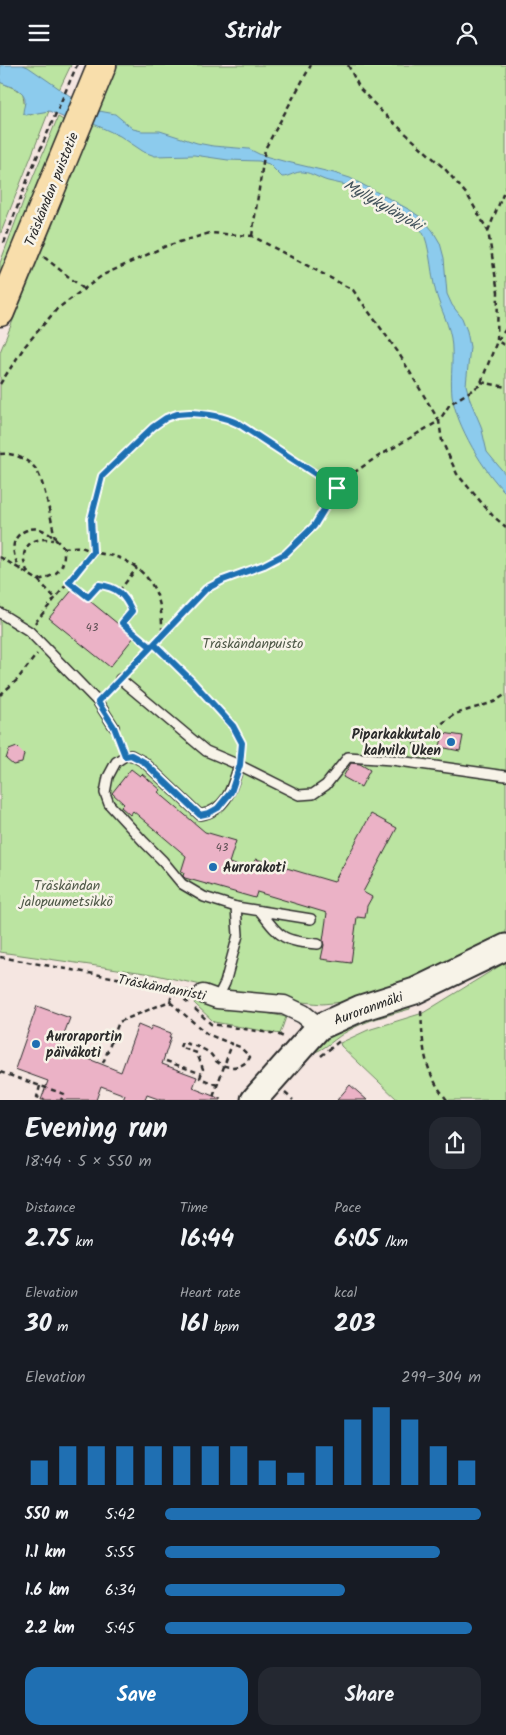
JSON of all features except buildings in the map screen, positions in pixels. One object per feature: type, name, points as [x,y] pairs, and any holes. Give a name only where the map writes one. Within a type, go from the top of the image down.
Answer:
[{"type":"main road","name":"Träskändan puistotie","points":[[0,312],[58,138],[87,72]]},
{"type":"main road","name":"Auroranmäki","points":[[254,1100],[318,1027],[361,1008],[416,991],[506,947]]},
{"type":"street","name":"Träskändanristi","points":[[210,996],[284,1005],[303,1014],[318,1027]]},
{"type":"lane","points":[[0,613],[29,631],[44,645],[98,702],[114,727]]},
{"type":"lane","points":[[120,679],[206,751],[240,765],[299,795],[313,794],[326,785],[348,757],[392,760],[506,776]]},
{"type":"lane","points":[[240,765],[231,792],[218,808],[200,815],[144,762],[131,755],[125,756],[116,762],[108,777],[106,793],[109,804],[182,884],[204,897],[236,907],[310,919]]},
{"type":"lane","points":[[210,996],[225,983],[238,935],[236,907]]},
{"type":"lane","points":[[260,911],[277,933],[292,942],[318,944]]},
{"type":"path","points":[[252,236],[265,149],[311,65]]},
{"type":"path","points":[[348,65],[360,89],[445,169],[468,197],[488,231],[498,292],[497,341]]},
{"type":"path","points":[[3,245],[30,173],[58,138],[87,72]]},
{"type":"path","points":[[488,231],[506,187]]},
{"type":"path","points":[[0,384],[25,346],[57,309],[103,275],[166,246],[210,233],[252,236],[353,290],[398,352],[439,421],[442,441],[457,474],[493,516],[506,527]]},
{"type":"path","points":[[120,679],[206,589],[223,580],[264,565],[285,554],[314,526],[337,488],[352,474],[439,421],[450,404],[480,384],[497,341],[506,329]]},
{"type":"path","points":[[497,341],[506,346]]},
{"type":"path","points":[[480,384],[506,387]]},
{"type":"path","points":[[29,631],[93,552],[91,519],[102,476],[153,427],[166,418],[177,414],[207,414],[224,417],[239,424],[337,488]]},
{"type":"path","points":[[0,454],[15,455],[36,469],[56,540]]},
{"type":"path","points":[[20,570],[13,553],[13,544],[20,533],[35,529],[43,531],[64,548],[64,563],[55,575],[38,580]]},
{"type":"path","points":[[28,574],[23,562],[26,547],[36,540],[45,538],[56,540]]},
{"type":"path","points":[[64,548],[79,546],[123,560],[137,568],[152,585],[159,597],[163,614],[162,635]]},
{"type":"path","points":[[0,557],[38,580],[56,599]]},
{"type":"path","points":[[119,591],[137,568]]},
{"type":"path","points":[[69,582],[88,597],[99,585],[111,586],[119,591],[132,611],[122,623],[151,647]]},
{"type":"path","points":[[154,644],[192,681],[233,726],[242,743],[240,765]]},
{"type":"path","points":[[0,695],[17,680],[44,645]]},
{"type":"path","points":[[392,760],[454,714],[494,702],[506,695]]},
{"type":"path","name":"Träskändanristi","points":[[0,957],[210,996]]},
{"type":"path","points":[[170,1003],[171,998],[180,990]]},
{"type":"path","points":[[103,1063],[119,1022],[165,1003],[170,1003],[207,1034],[248,1053],[250,1060],[235,1067],[224,1066],[217,1062],[210,1052],[182,1042],[180,1047],[197,1053],[203,1069],[200,1078],[217,1085]]},
{"type":"path","points":[[421,1011],[424,1056],[437,1087],[448,1100]]},
{"type":"path","points":[[212,1100],[232,1044]]},
{"type":"path","points":[[166,1061],[202,1074]]},
{"type":"path","points":[[0,1072],[64,1094],[62,1100]]},
{"type":"path","points":[[40,1086],[37,1097],[45,1100]]},
{"type":"path","points":[[285,1093],[293,1100]]},
{"type":"green space","points":[[23,65],[71,65],[59,90]]},
{"type":"green space","name":"Träskändanpuisto","points":[[118,65],[506,65],[506,933],[489,940],[417,979],[344,1002],[322,1004],[282,1000],[228,991],[152,974],[0,952],[0,352],[88,134]]},
{"type":"green space","points":[[0,82],[23,94],[24,103],[30,115],[49,111],[0,235]]},
{"type":"green space","points":[[58,117],[65,121],[0,285],[0,263]]},
{"type":"green space","points":[[506,962],[506,1100],[398,1100],[341,1046],[340,1043],[368,1030],[423,1013]]},
{"type":"green space","points":[[196,999],[286,1017],[280,1034],[214,1022],[194,1003]]},
{"type":"green space","points":[[410,1004],[410,1009],[355,1027],[312,1053],[336,1026]]},
{"type":"water","points":[[0,65],[23,65],[28,67],[89,109],[115,114],[133,129],[160,131],[213,146],[249,149],[261,155],[334,173],[350,178],[423,219],[440,243],[444,258],[447,294],[452,305],[462,318],[467,331],[470,347],[466,385],[481,426],[487,452],[506,475],[506,493],[480,461],[459,420],[452,395],[450,331],[435,291],[425,237],[411,220],[381,200],[361,190],[306,173],[298,172],[282,177],[269,164],[259,161],[228,160],[194,155],[155,156],[144,152],[120,136],[96,125],[67,119],[49,111],[26,115],[23,113],[25,101],[22,93],[0,82]]},
{"type":"place","name":"Piparkakkutalo kahvila Uken","points":[[451,742]]},
{"type":"place","name":"Aurorakoti","points":[[213,867]]},
{"type":"place","name":"Auroraportin päiväkoti","points":[[36,1044]]},
{"type":"route","points":[[190,413],[224,417],[239,424],[337,488],[314,526],[285,554],[264,565],[223,580],[206,589],[154,644],[192,681],[233,726],[242,743],[240,765],[231,792],[218,808],[200,815],[144,762],[131,755],[125,756],[114,727],[98,702],[151,647],[122,623],[132,611],[119,591],[111,586],[99,585],[88,597],[69,582],[93,552],[91,519],[102,476],[153,427],[166,418],[177,414],[190,413]]},
{"type":"water label","name":"Myllykylänjoki","points":[[383,205]]},
{"type":"park label","name":"Träskändan jalopuumetsikkö","points":[[67,893]]}]
